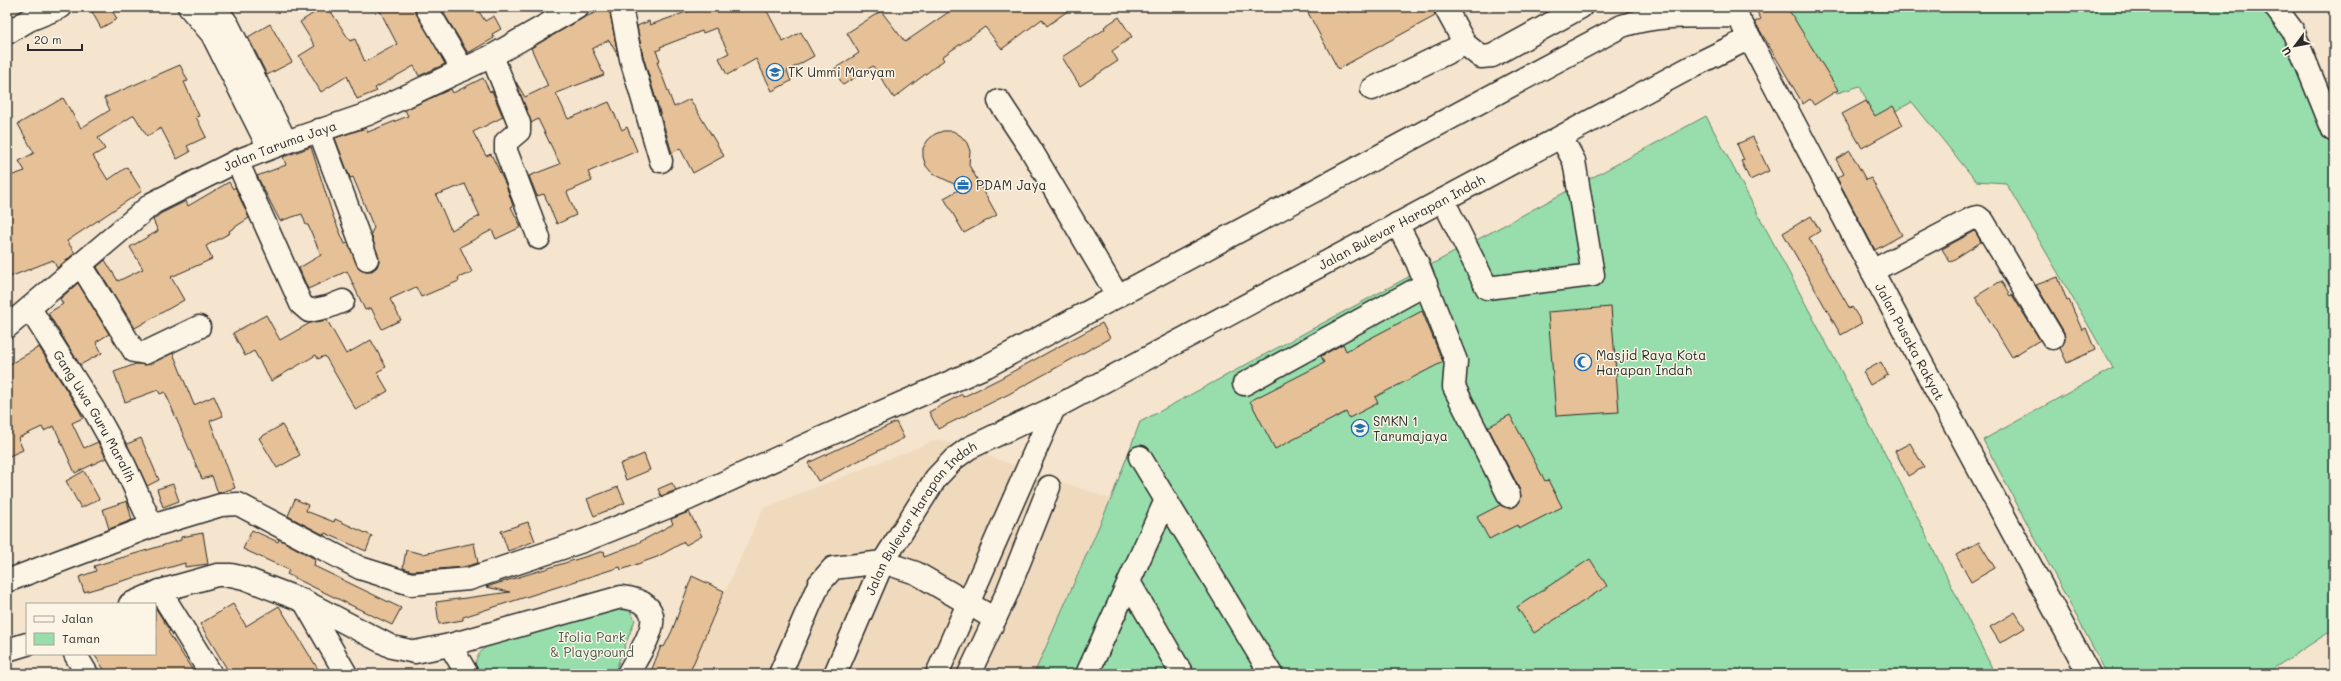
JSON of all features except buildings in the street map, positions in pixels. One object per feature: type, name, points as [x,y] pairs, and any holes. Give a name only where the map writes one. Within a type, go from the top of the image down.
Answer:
[{"type":"street","points":[[7,33],[29,20],[61,7]]},
{"type":"street","points":[[189,7],[220,30]]},
{"type":"street","points":[[214,7],[220,30],[277,145]]},
{"type":"street","points":[[426,7],[463,70]]},
{"type":"street","name":"Jalan Taruma Jaya","points":[[7,327],[153,203],[237,161],[277,145],[368,114],[492,56],[578,7]]},
{"type":"street","points":[[621,7],[631,59],[661,161]]},
{"type":"street","points":[[1445,7],[1465,44],[1481,57],[1492,56],[1581,7]]},
{"type":"street","points":[[2275,7],[2293,31],[2333,130]]},
{"type":"street","points":[[7,581],[152,526],[221,505],[238,504],[360,568],[410,584],[470,579],[583,541],[688,499],[987,366],[1622,26],[1652,18],[1736,11]]},
{"type":"street","name":"Jalan Pusaka Rakyat","points":[[1736,11],[1872,271],[2089,674]]},
{"type":"street","name":"Jalan Bulevar Harapan Indah","points":[[834,674],[883,562],[936,478],[954,459],[969,448],[1054,408],[1695,65],[1750,38]]},
{"type":"street","points":[[1372,89],[1465,44]]},
{"type":"street","points":[[492,56],[519,123],[518,131],[506,142],[506,151],[539,238]]},
{"type":"street","points":[[999,101],[1030,148],[1118,295]]},
{"type":"street","points":[[319,130],[367,259]]},
{"type":"street","points":[[1443,200],[1487,288],[1593,275],[1574,161],[1561,137]]},
{"type":"street","points":[[237,161],[301,304],[309,311],[328,308],[343,301]]},
{"type":"street","points":[[1872,271],[1973,218],[1978,217],[1983,221],[2053,338]]},
{"type":"street","points":[[1397,224],[1417,262],[1456,361],[1454,387],[1509,496]]},
{"type":"street","points":[[81,265],[134,351],[145,352],[199,327]]},
{"type":"street","points":[[1244,384],[1426,284]]},
{"type":"street","name":"Gang Uwa Guru Maralih","points":[[30,309],[94,410],[124,464],[152,526]]},
{"type":"street","points":[[938,674],[1054,408]]},
{"type":"street","points":[[1140,457],[1270,674]]},
{"type":"street","points":[[970,674],[995,619],[1049,487]]},
{"type":"street","points":[[1089,673],[1166,500]]},
{"type":"street","points":[[780,674],[819,584],[828,572],[838,566],[883,562],[916,573],[995,619]]},
{"type":"street","points":[[132,603],[160,591],[217,575],[244,578],[304,601],[392,647],[415,652],[450,644],[621,597],[637,598],[647,605],[653,613],[652,629],[628,674]]},
{"type":"street","points":[[1129,582],[1182,674]]},
{"type":"street","points":[[160,591],[211,674]]},
{"type":"street","points":[[304,601],[346,674]]},
{"type":"street","points":[[7,650],[26,644]]},
{"type":"street","points":[[450,644],[467,674]]},
{"type":"street","points":[[76,655],[87,674]]},
{"type":"shaded area","points":[[939,439],[1111,499],[1034,674],[688,674],[763,508]]},
{"type":"green space","points":[[1778,7],[2287,7],[2334,110],[2334,629],[2265,674],[2107,674],[1983,440],[2113,368],[2006,183],[1976,181],[1912,102],[1876,122],[1860,86],[1837,93]]},
{"type":"green space","points":[[1706,116],[1901,484],[1995,674],[1034,674],[1111,499],[1140,422]]},
{"type":"green space","name":"Ifolia Park & Playground","points":[[629,609],[635,620],[614,674],[478,674],[476,664],[479,654],[494,641],[608,610]]},
{"type":"place","name":"TK Ummi Maryam","points":[[775,72]]},
{"type":"place","name":"PDAM Jaya","points":[[963,185]]},
{"type":"place","name":"Masjid Raya Kota Harapan Indah","points":[[1583,362]]},
{"type":"place","name":"SMKN 1 Tarumajaya","points":[[1360,428]]}]
